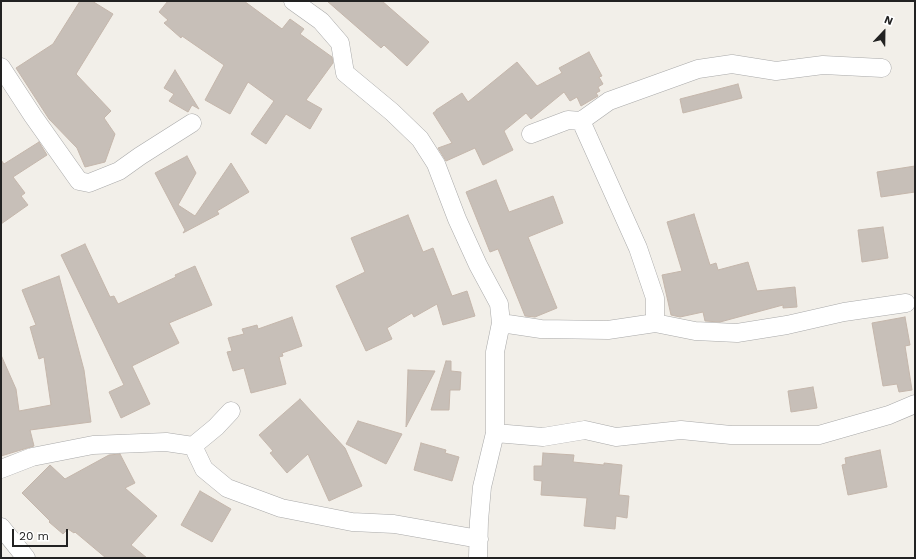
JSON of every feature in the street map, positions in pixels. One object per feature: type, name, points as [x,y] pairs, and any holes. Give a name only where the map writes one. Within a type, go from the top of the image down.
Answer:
[{"type":"street","points":[[293,1],[321,21],[340,43],[345,73],[392,112],[420,139],[436,164],[457,218],[478,265],[499,304],[501,323],[494,352],[495,433],[482,487],[478,558]]},
{"type":"street","points":[[532,134],[568,120],[581,121],[609,101],[698,69],[732,64],[776,70],[823,65],[882,68]]},
{"type":"street","points":[[1,67],[33,116],[79,181],[89,183],[119,172],[140,156],[192,123]]},
{"type":"street","points":[[581,121],[638,248],[655,298],[656,323]]},
{"type":"street","points":[[501,323],[541,329],[608,330],[656,323],[695,331],[737,333],[787,325],[844,312],[906,303]]},
{"type":"street","points":[[495,433],[543,437],[585,430],[616,437],[681,430],[731,435],[819,435],[889,415],[915,404]]},
{"type":"street","points":[[1,469],[32,457],[93,445],[166,442],[193,446],[216,427],[231,411]]},
{"type":"street","points":[[193,446],[204,469],[227,488],[281,508],[352,522],[394,524],[479,539]]},
{"type":"street","points":[[1,527],[26,558]]},
{"type":"building","points":[[80,1],[92,1],[113,14],[76,74],[111,111],[104,118],[115,134],[105,162],[85,167],[77,148],[49,119],[16,68],[53,44]]},
{"type":"building","points":[[168,1],[244,1],[282,29],[290,19],[304,29],[300,34],[332,57],[333,63],[306,100],[322,109],[310,129],[286,114],[266,144],[251,134],[274,101],[248,82],[230,114],[205,100],[224,65],[182,36],[181,38],[164,23],[168,20],[159,12]]},
{"type":"building","points":[[327,1],[382,1],[429,42],[407,66],[384,45],[381,48]]},
{"type":"building","points":[[589,52],[602,76],[599,77],[603,84],[598,87],[600,91],[596,93],[598,96],[581,106],[577,97],[570,101],[564,92],[531,119],[526,113],[504,131],[513,150],[483,165],[475,148],[446,161],[438,148],[452,143],[433,113],[436,110],[462,93],[468,102],[517,62],[537,86],[562,73],[559,68]]},
{"type":"building","points":[[175,70],[199,109],[192,105],[188,112],[169,101],[174,94],[164,88]]},
{"type":"building","points":[[738,84],[742,98],[683,113],[680,99]]},
{"type":"building","points":[[39,142],[47,155],[13,177],[25,193],[21,196],[28,205],[1,224],[1,160],[4,164]]},
{"type":"building","points":[[187,156],[196,173],[178,205],[195,216],[231,163],[249,192],[217,211],[219,214],[183,233],[185,230],[155,173]]},
{"type":"building","points":[[915,166],[915,192],[881,197],[877,172]]},
{"type":"building","points":[[496,180],[509,212],[553,196],[563,223],[528,237],[557,308],[535,317],[525,316],[498,249],[490,252],[466,192]]},
{"type":"building","points":[[694,214],[710,265],[716,263],[718,270],[748,262],[757,291],[795,287],[797,307],[783,308],[783,305],[720,322],[705,321],[703,312],[680,317],[671,315],[662,275],[682,271],[667,222]]},
{"type":"building","points":[[408,215],[423,252],[433,248],[452,296],[467,291],[475,316],[443,325],[437,304],[414,317],[412,313],[387,328],[392,339],[366,351],[336,286],[365,272],[351,238]]},
{"type":"building","points":[[883,227],[888,258],[862,262],[858,230]]},
{"type":"building","points":[[85,244],[110,297],[114,296],[118,304],[176,277],[175,275],[195,266],[212,305],[169,323],[179,343],[132,366],[150,404],[121,418],[109,392],[124,385],[61,255]]},
{"type":"building","points":[[59,276],[84,370],[91,422],[30,430],[34,446],[1,456],[1,355],[16,389],[19,411],[51,405],[44,357],[39,359],[30,327],[36,325],[22,290]]},
{"type":"building","points":[[292,317],[302,346],[282,353],[283,356],[279,357],[286,384],[251,393],[244,368],[233,371],[227,352],[232,351],[228,338],[244,334],[242,329],[257,325],[258,329]]},
{"type":"building","points":[[905,317],[910,345],[905,346],[912,390],[899,392],[897,384],[883,386],[872,323]]},
{"type":"building","points":[[446,361],[451,361],[451,371],[461,372],[460,390],[450,390],[449,410],[431,410]]},
{"type":"building","points":[[408,370],[435,371],[406,427]]},
{"type":"building","points":[[813,387],[817,408],[791,412],[788,391]]},
{"type":"building","points":[[300,399],[345,448],[362,486],[329,501],[308,454],[287,473],[270,453],[273,451],[259,435]]},
{"type":"building","points":[[358,421],[402,434],[386,464],[346,444]]},
{"type":"building","points":[[421,443],[446,450],[445,453],[459,457],[452,481],[414,470]]},
{"type":"building","points":[[880,450],[887,487],[848,495],[842,465],[846,464],[845,458]]},
{"type":"building","points":[[543,453],[574,455],[573,462],[622,465],[619,495],[629,496],[627,518],[616,516],[615,529],[584,526],[587,498],[541,495],[542,481],[534,480],[534,466],[542,466]]},
{"type":"building","points":[[120,454],[135,483],[125,488],[157,516],[131,545],[147,558],[106,558],[75,532],[74,533],[68,529],[63,534],[49,522],[50,521],[22,493],[50,465],[65,479],[109,455]]},
{"type":"building","points":[[200,491],[231,509],[212,542],[181,525]]}]
